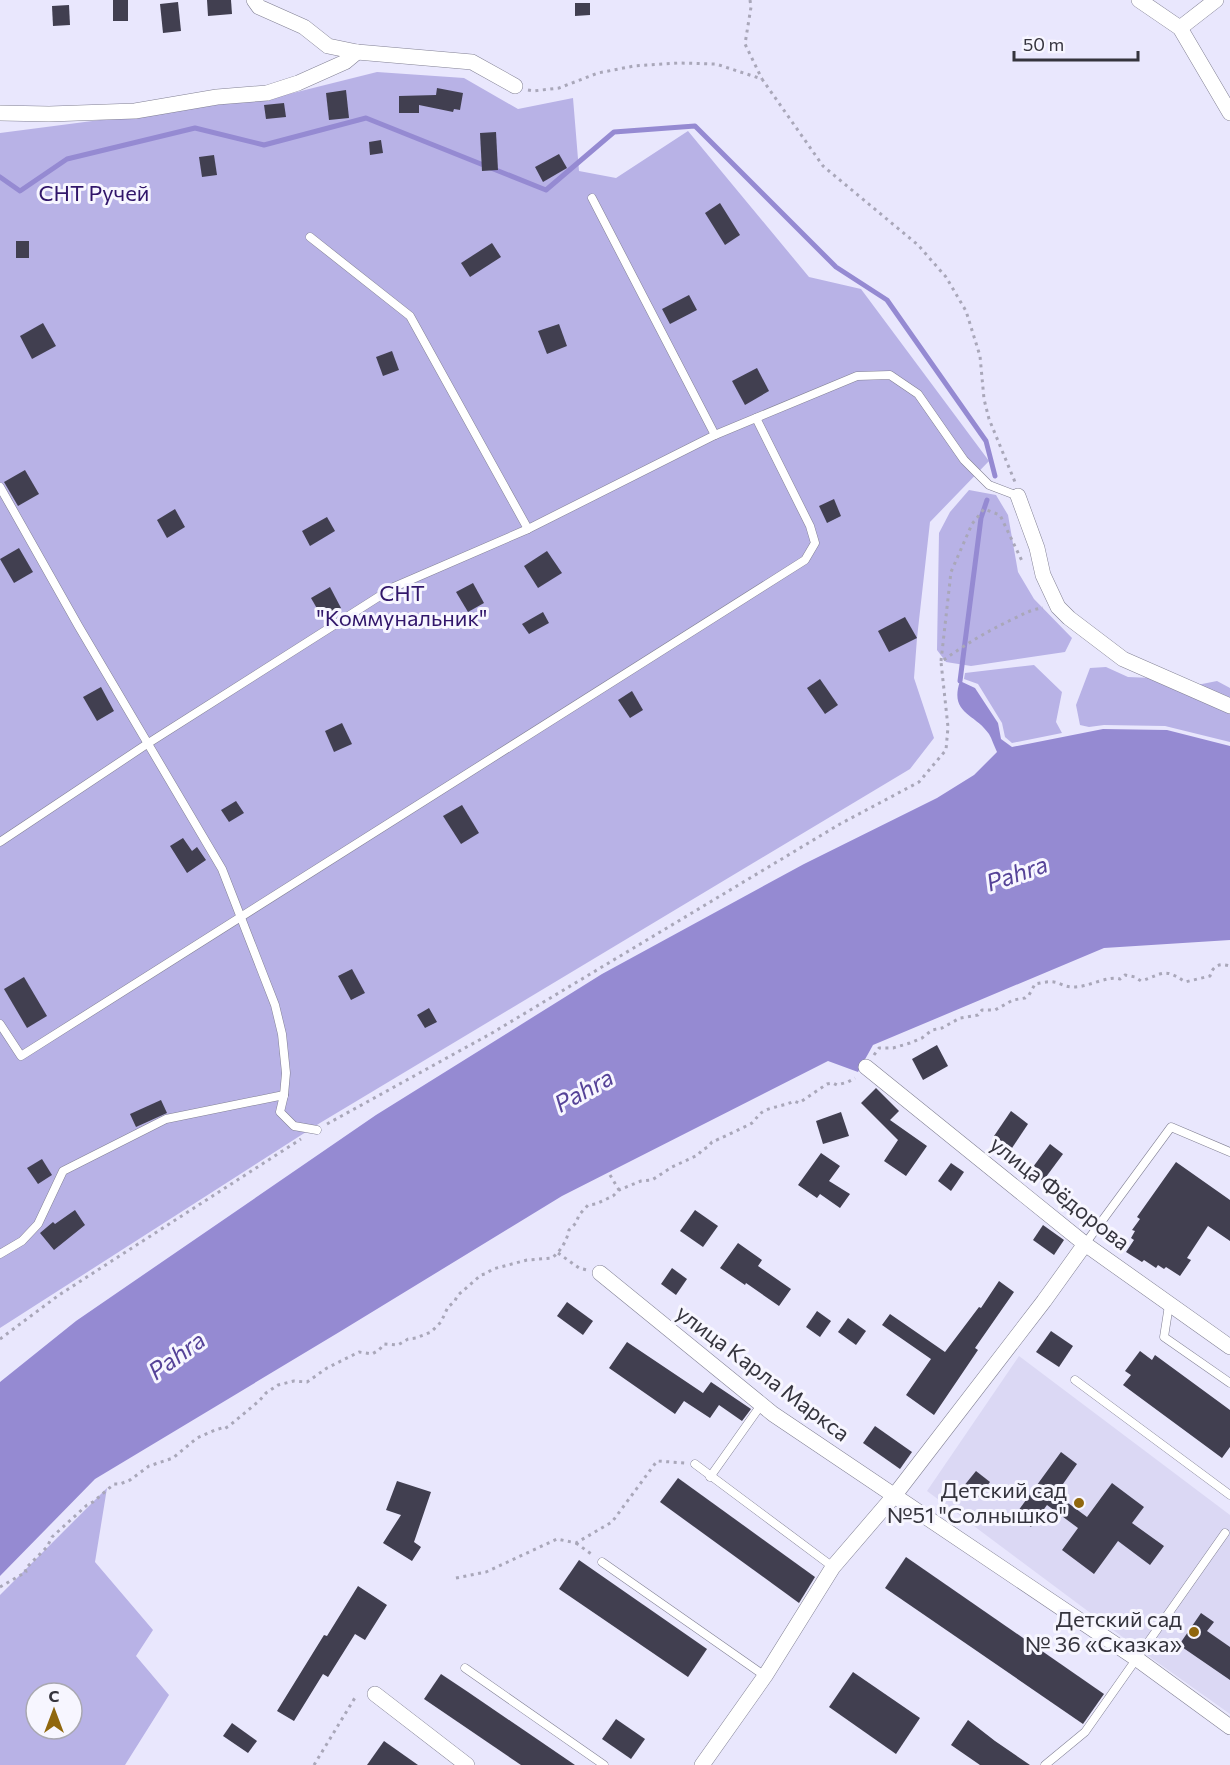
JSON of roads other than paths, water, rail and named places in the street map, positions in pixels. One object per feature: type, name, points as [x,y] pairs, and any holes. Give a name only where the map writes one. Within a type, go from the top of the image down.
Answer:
[{"type":"street","points":[[254,0],[259,7],[304,27],[328,46],[357,52],[472,62],[515,86]]},
{"type":"street","points":[[1139,0],[1180,28],[1230,113]]},
{"type":"street","points":[[1180,28],[1216,0]]},
{"type":"street","points":[[0,114],[135,111],[217,97],[267,93],[345,62],[357,52]]},
{"type":"street","points":[[1018,496],[1037,548],[1043,575],[1058,607],[1069,618],[1123,659],[1230,706]]},
{"type":"street","name":"улица Фёдорова","points":[[866,1067],[1085,1244],[1230,1347]]},
{"type":"street","points":[[702,1765],[765,1676],[833,1566],[894,1496],[1085,1244]]},
{"type":"street","name":"улица Карла Маркса","points":[[600,1273],[773,1414],[1137,1659],[1230,1727]]},
{"type":"street","points":[[375,1694],[466,1765]]},
{"type":"lane","points":[[592,198],[716,435]]},
{"type":"lane","points":[[310,237],[410,316],[528,529]]},
{"type":"lane","points":[[0,842],[147,744],[394,587],[528,529],[716,435],[857,376],[890,375],[918,394],[964,460],[989,486],[1018,496]]},
{"type":"lane","points":[[0,1024],[21,1056],[805,560],[815,543],[810,526],[756,418]]},
{"type":"lane","points":[[0,487],[79,627],[222,869],[275,1005],[282,1034],[286,1073],[280,1112],[294,1126],[317,1130]]},
{"type":"lane","points":[[0,1254],[22,1241],[38,1224],[63,1171],[166,1119],[284,1095]]},
{"type":"lane","points":[[1085,1244],[1171,1127],[1230,1152]]},
{"type":"lane","points":[[1169,1304],[1164,1337],[1230,1383]]},
{"type":"lane","points":[[1075,1380],[1229,1496],[1230,1494]]},
{"type":"lane","points":[[710,1477],[761,1405]]},
{"type":"lane","points":[[694,1464],[833,1566]]},
{"type":"lane","points":[[1045,1765],[1085,1732],[1225,1533]]},
{"type":"lane","points":[[602,1562],[765,1676]]},
{"type":"lane","points":[[465,1668],[604,1765]]},
{"type":"water","name":"Pahra","points":[[960,681],[975,688],[998,723],[1001,739],[1012,747],[1103,729],[1167,730],[1230,746],[1230,940],[1104,948],[873,1045],[858,1072],[828,1061],[562,1196],[95,1479],[0,1576],[0,1382],[76,1321],[376,1115],[602,974],[804,864],[937,798],[974,775],[997,752],[989,734],[961,707],[958,700]]},
{"type":"waterway","points":[[0,177],[20,191],[67,159],[195,128],[264,145],[366,118],[546,190],[614,132],[695,126],[836,267],[887,300],[986,441],[995,476]]},
{"type":"waterway","points":[[960,681],[981,518],[987,500]]},
{"type":"place","name":"Детский сад №51 \"Солнышко\"","points":[[1079,1503]]},
{"type":"place","name":"Детский сад № 36 «Сказка»","points":[[1194,1632]]},
{"type":"park label","name":"СНТ Ручей","points":[[94,193]]},
{"type":"park label","name":"СНТ \"Коммунальник\"","points":[[402,606]]}]
